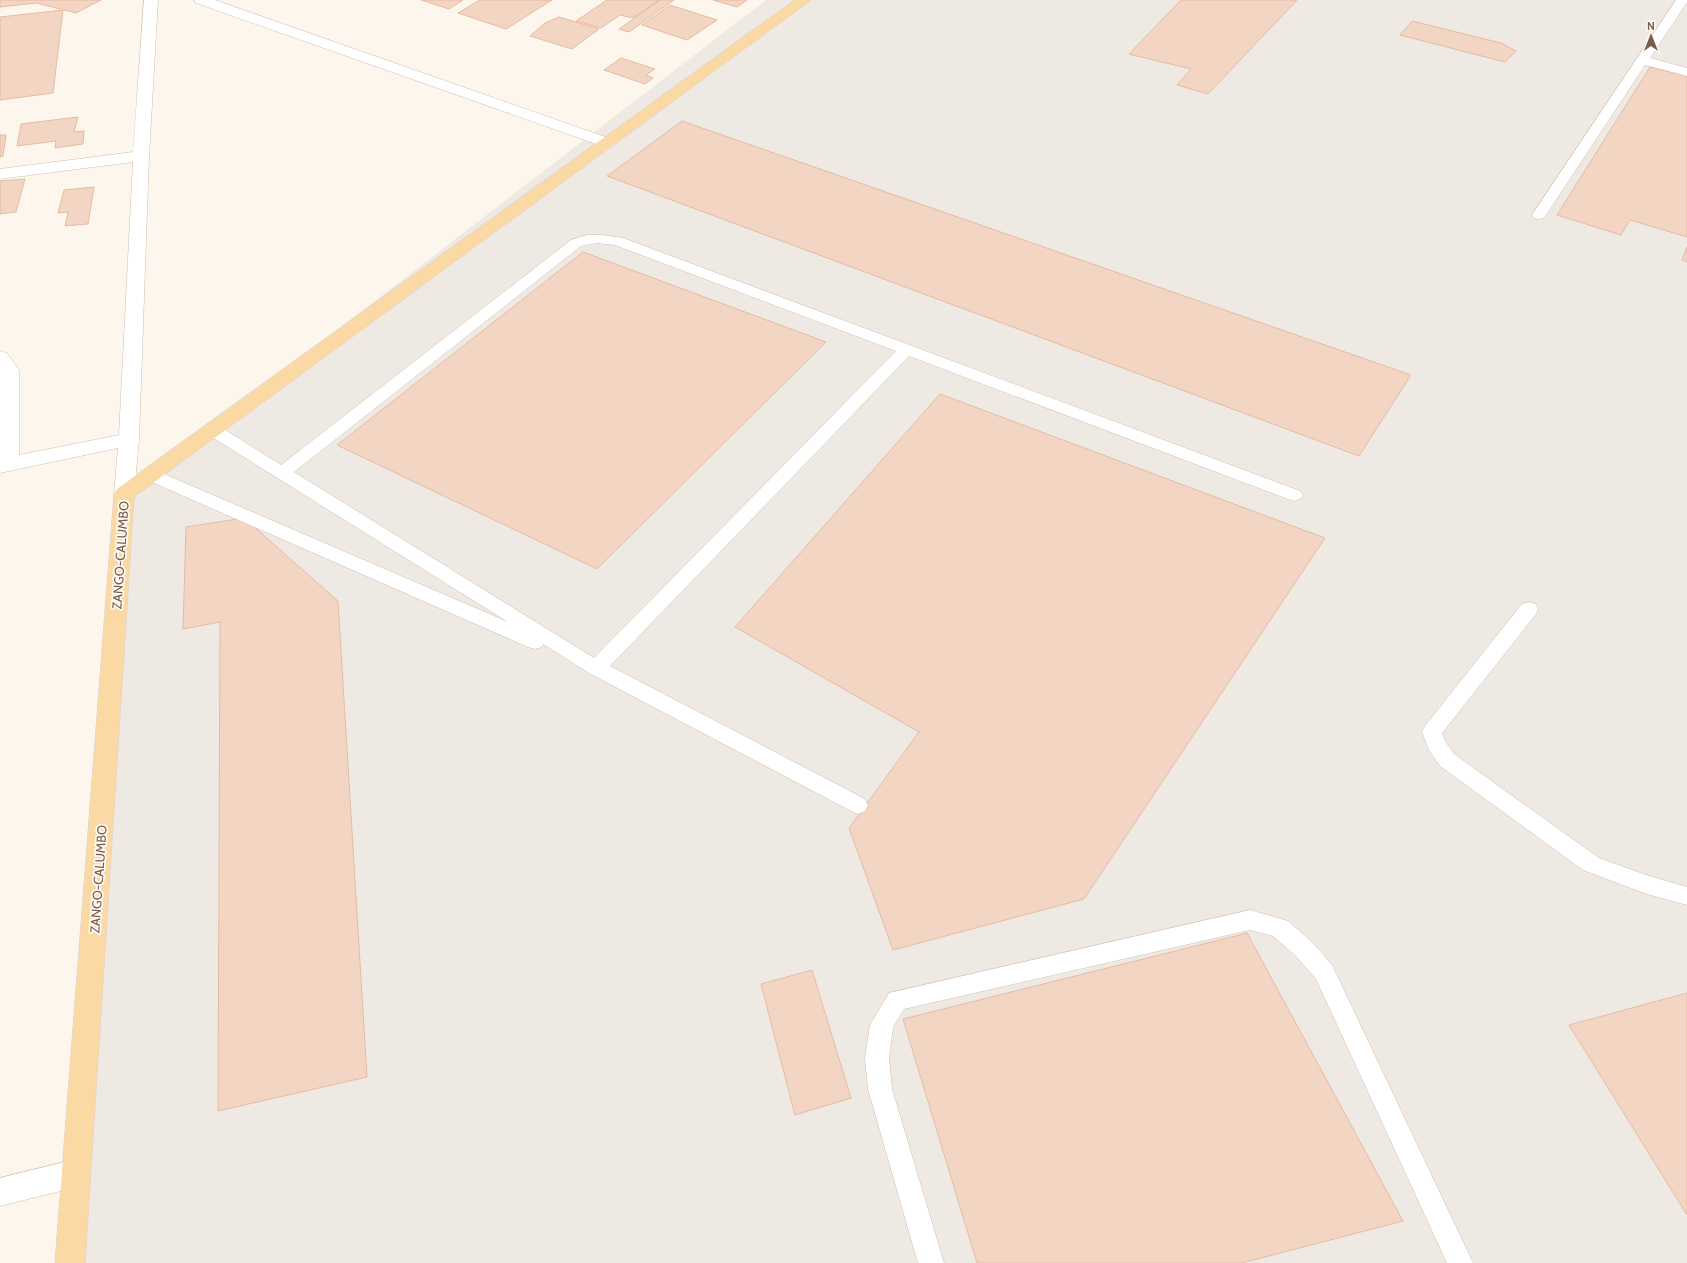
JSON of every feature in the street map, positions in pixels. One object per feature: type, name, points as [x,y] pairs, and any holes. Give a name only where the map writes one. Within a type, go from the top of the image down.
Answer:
[{"type":"main road","points":[[124,494],[804,0]]},
{"type":"main road","name":"ZANGO-CALUMBO","points":[[70,1263],[124,494]]},
{"type":"street","points":[[124,494],[129,439],[141,156],[151,0]]},
{"type":"street","points":[[201,0],[608,143]]},
{"type":"street","points":[[0,174],[141,156]]},
{"type":"street","points":[[0,357],[10,370],[5,465],[129,439]]},
{"type":"street","points":[[0,1192],[77,1173]]},
{"type":"lane","points":[[1539,215],[1642,60],[1675,20],[1682,0]]},
{"type":"lane","points":[[1642,60],[1687,72]]},
{"type":"lane","points":[[282,473],[576,242],[587,238],[618,241],[1294,495]]},
{"type":"lane","points":[[596,668],[906,349]]},
{"type":"lane","points":[[213,430],[596,668]]},
{"type":"lane","points":[[151,475],[596,668],[858,805]]},
{"type":"lane","points":[[1529,609],[1432,732],[1436,744],[1446,760],[1591,864],[1647,885],[1687,896]]},
{"type":"lane","points":[[931,1263],[880,1089],[877,1058],[882,1026],[897,1000],[1250,920],[1280,928],[1304,949],[1324,972],[1460,1263]]},
{"type":"shaded area","points":[[766,0],[1687,0],[1687,1263],[77,1263],[124,494]]},
{"type":"building","points":[[0,0],[101,0],[76,13],[36,3],[0,7]]},
{"type":"building","points":[[421,0],[463,0],[449,9]]},
{"type":"building","points":[[480,0],[552,0],[506,29],[458,13]]},
{"type":"building","points":[[607,0],[659,0],[633,18],[620,15],[601,28],[576,21]]},
{"type":"building","points":[[660,0],[674,0],[629,32],[619,29]]},
{"type":"building","points":[[713,0],[747,0],[737,7]]},
{"type":"building","points":[[1181,0],[1297,0],[1208,94],[1177,85],[1191,69],[1129,54]]},
{"type":"building","points":[[670,5],[717,20],[687,40],[642,25]]},
{"type":"building","points":[[63,10],[53,93],[0,100],[0,17]]},
{"type":"building","points":[[559,17],[599,29],[572,49],[530,36],[545,23]]},
{"type":"building","points":[[1412,21],[1501,43],[1516,51],[1505,62],[1400,35]]},
{"type":"building","points":[[621,58],[655,69],[646,75],[653,78],[645,84],[604,70]]},
{"type":"building","points":[[1650,67],[1687,76],[1687,237],[1630,220],[1621,235],[1557,215]]},
{"type":"building","points":[[78,117],[74,132],[84,131],[83,144],[55,148],[56,141],[17,146],[21,124]]},
{"type":"building","points":[[682,121],[1411,375],[1359,456],[607,176]]},
{"type":"building","points":[[0,135],[6,135],[3,156],[0,157]]},
{"type":"building","points":[[25,179],[16,212],[0,214],[0,181]]},
{"type":"building","points":[[94,187],[88,224],[65,226],[68,212],[58,213],[64,190]]},
{"type":"building","points":[[1687,247],[1687,262],[1682,260]]},
{"type":"building","points":[[583,252],[826,342],[597,569],[337,445]]},
{"type":"building","points":[[940,394],[1325,538],[1084,899],[893,950],[849,828],[919,732],[735,627]]},
{"type":"building","points":[[244,518],[338,601],[367,1077],[218,1111],[220,622],[183,629],[186,527]]},
{"type":"building","points":[[1247,933],[1403,1221],[1242,1263],[977,1263],[903,1019]]},
{"type":"building","points":[[812,970],[851,1098],[795,1115],[761,984]]},
{"type":"building","points":[[1687,993],[1687,1215],[1569,1025]]}]
